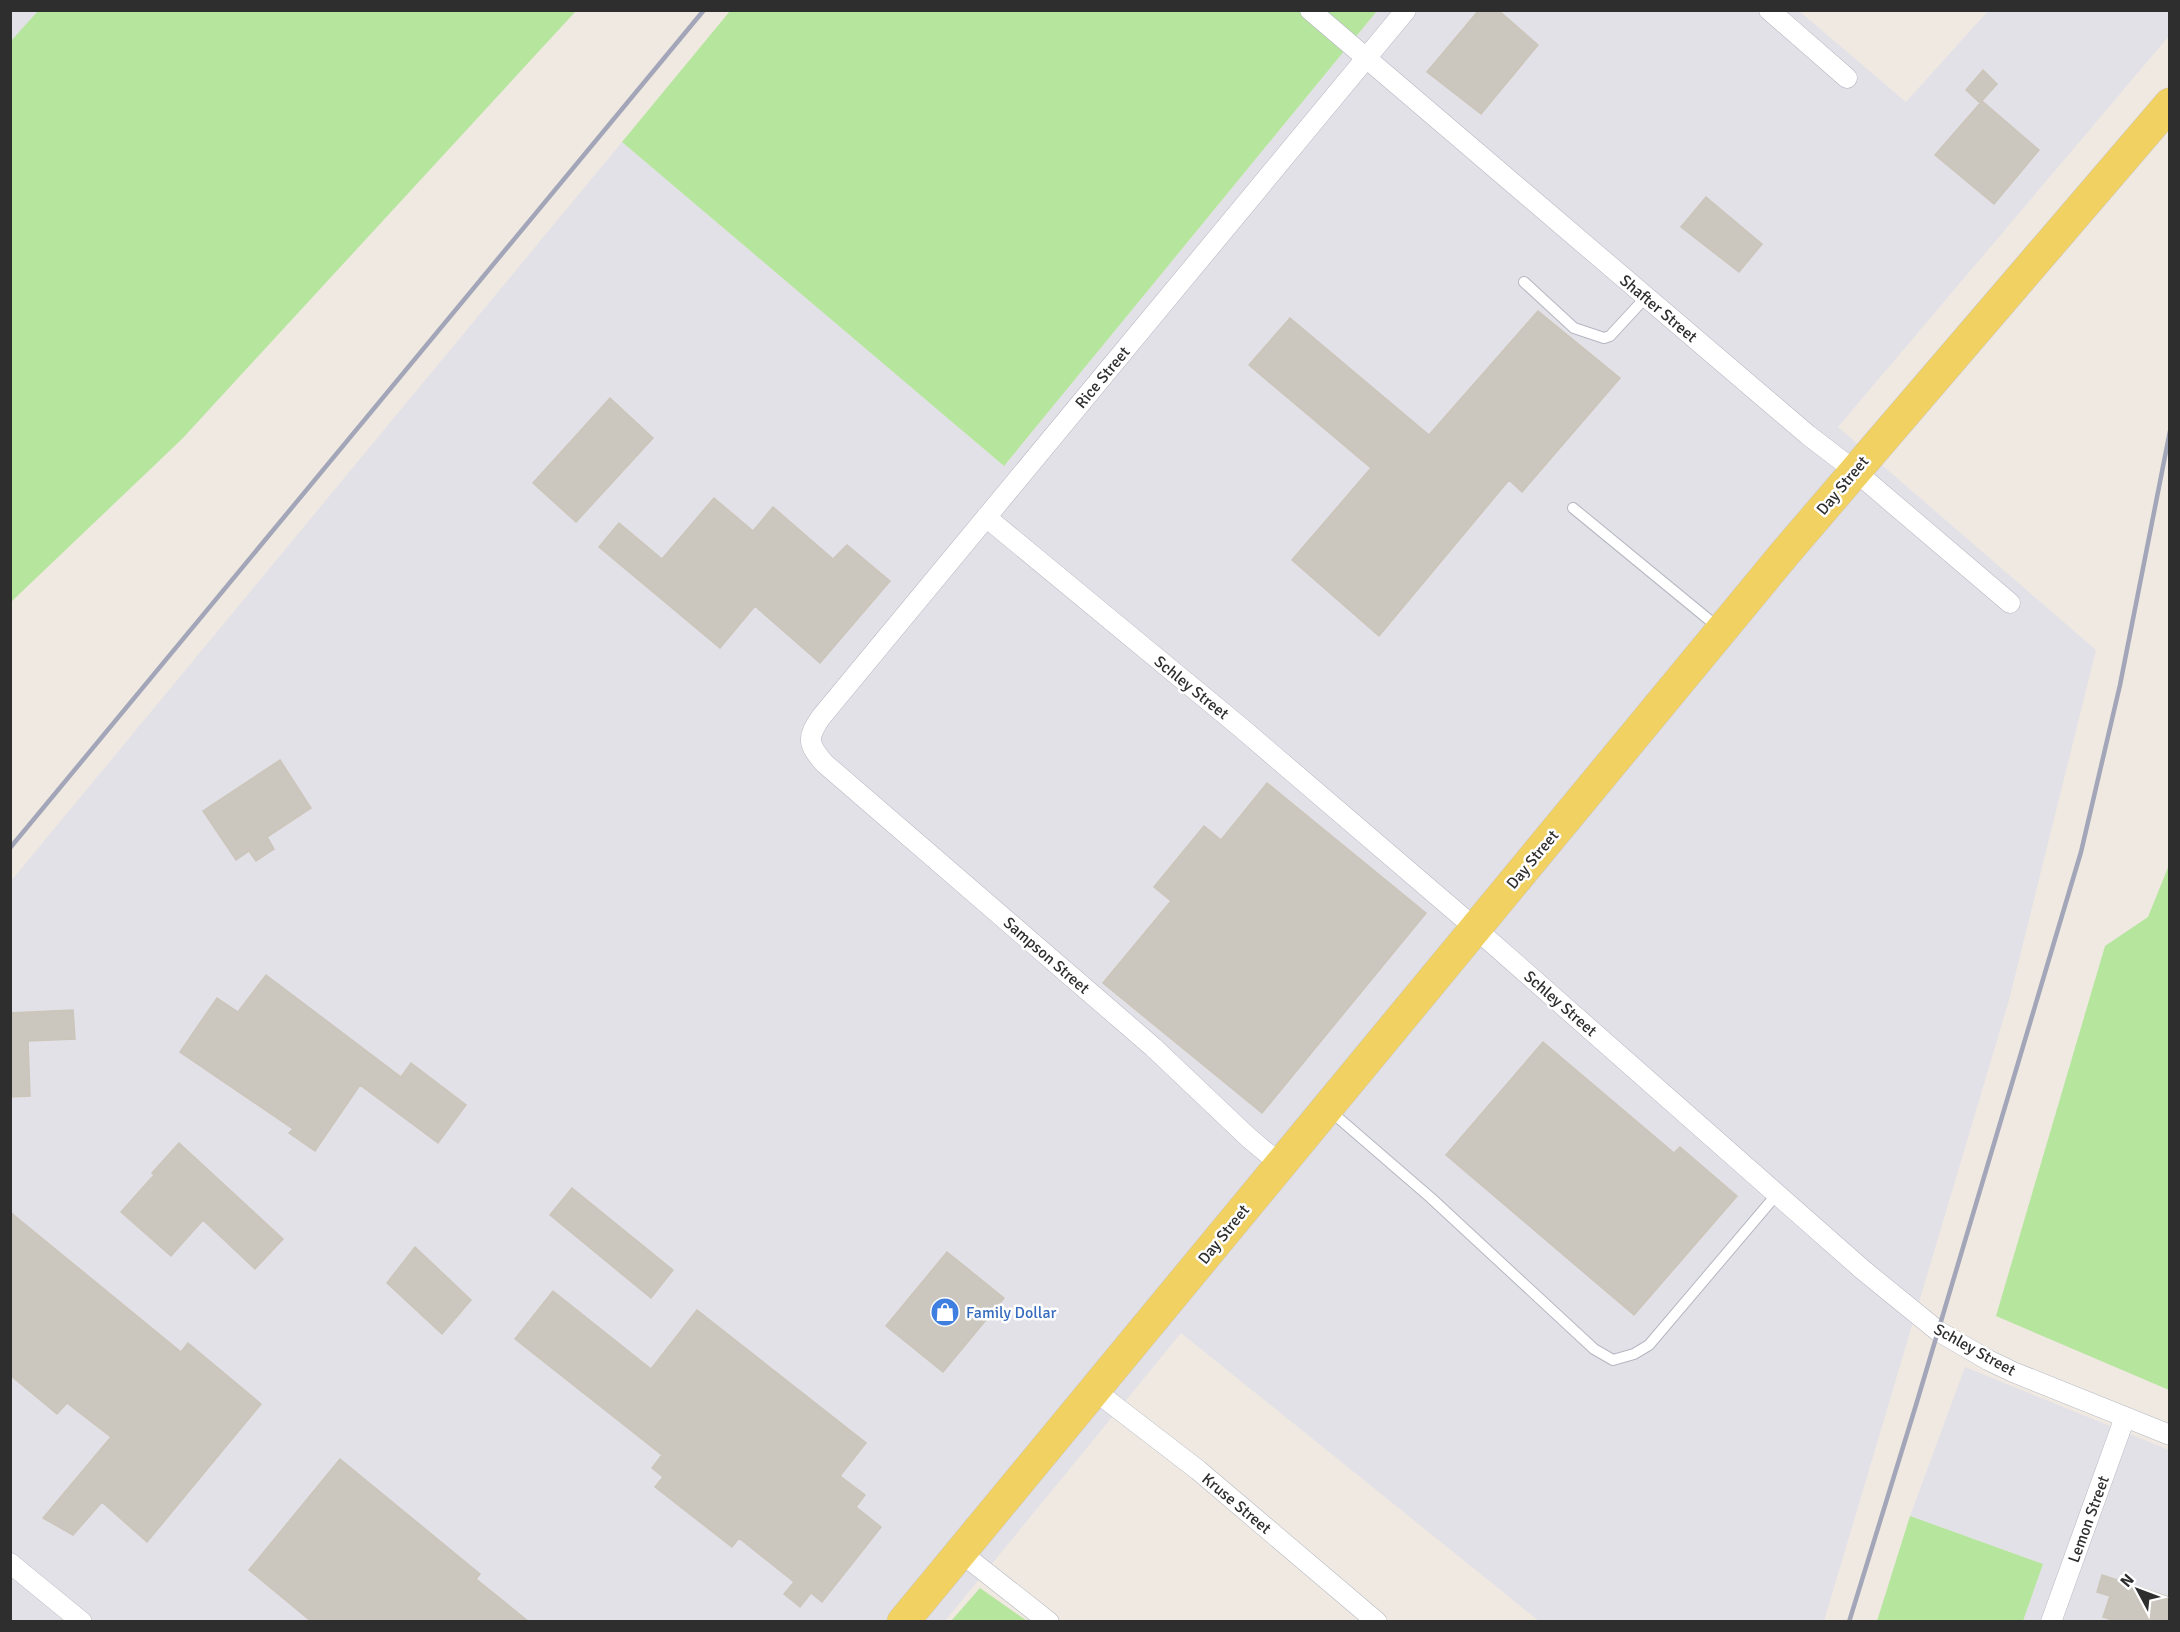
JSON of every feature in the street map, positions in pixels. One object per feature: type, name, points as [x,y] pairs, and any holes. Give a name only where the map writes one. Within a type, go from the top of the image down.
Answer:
[{"type":"main road","name":"Day Street","points":[[903,1622],[1721,630],[2160,115]]},
{"type":"street","name":"Shafter Street","points":[[1310,10],[1808,435],[1855,471],[2010,603]]},
{"type":"street","name":"Rice Street","points":[[812,749],[812,732],[821,717],[1406,10]]},
{"type":"street","points":[[1769,10],[1847,78]]},
{"type":"street","name":"Schley Street","points":[[986,517],[1239,726],[1475,927],[1863,1270],[1938,1330],[2013,1372],[2169,1434]]},
{"type":"street","name":"Sampson Street","points":[[812,749],[824,763],[1153,1047],[1249,1138],[1280,1164]]},
{"type":"street","name":"Kruse Street","points":[[1094,1390],[1198,1470],[1377,1622]]},
{"type":"street","name":"Lemon Street","points":[[2051,1622],[2125,1416]]},
{"type":"street","points":[[960,1552],[1049,1622]]},
{"type":"street","points":[[10,1563],[82,1622]]},
{"type":"lane","points":[[1524,282],[1574,328],[1604,338],[1610,336],[1646,297]]},
{"type":"lane","points":[[1573,508],[1721,630]]},
{"type":"lane","points":[[1327,1107],[1431,1198],[1594,1349],[1613,1360],[1634,1354],[1649,1345],[1777,1194]]},
{"type":"shaded area","points":[[11,11],[38,11],[11,42]]},
{"type":"shaded area","points":[[1377,11],[1799,11],[1906,102],[1988,11],[2169,11],[2169,36],[1838,427],[2096,650],[2009,1000],[1824,1621],[1539,1621],[1181,1333],[945,1621],[11,1622],[11,881],[622,142],[1004,466]]},
{"type":"shaded area","points":[[1965,1367],[2169,1450],[2169,1621],[2023,1621],[2043,1564],[1910,1516]]},
{"type":"green space","points":[[38,11],[576,11],[182,439],[11,602],[10,42]]},
{"type":"green space","points":[[730,11],[1377,11],[1004,466],[622,142]]},
{"type":"green space","points":[[2169,865],[2169,1390],[1996,1316],[2105,946],[2148,917]]},
{"type":"green space","points":[[1910,1516],[2043,1564],[2023,1621],[1877,1621]]},
{"type":"green space","points":[[980,1588],[1027,1621],[951,1621]]},
{"type":"building","points":[[1479,10],[1498,10],[1538,45],[1481,114],[1427,72]]},
{"type":"building","points":[[1983,70],[1997,84],[1980,103],[1966,90]]},
{"type":"building","points":[[1982,101],[2039,150],[1994,204],[1935,155]]},
{"type":"building","points":[[1706,197],[1762,244],[1739,272],[1681,227]]},
{"type":"building","points":[[1538,311],[1620,378],[1522,492],[1509,480],[1379,636],[1292,560],[1371,468],[1249,365],[1290,318],[1429,435]]},
{"type":"building","points":[[610,398],[653,438],[576,522],[533,483]]},
{"type":"building","points":[[714,498],[753,531],[773,507],[833,559],[847,545],[890,581],[820,663],[755,606],[720,648],[599,547],[619,523],[662,559]]},
{"type":"building","points":[[280,760],[311,808],[267,837],[274,849],[256,861],[249,851],[236,860],[203,811]]},
{"type":"building","points":[[1267,783],[1426,913],[1262,1113],[1103,983],[1171,901],[1154,887],[1204,826],[1221,840]]},
{"type":"building","points":[[266,975],[401,1077],[411,1063],[466,1105],[438,1143],[360,1085],[315,1151],[289,1133],[293,1129],[180,1052],[217,998],[238,1012]]},
{"type":"building","points":[[73,1010],[75,1039],[28,1041],[30,1096],[10,1097],[10,1013]]},
{"type":"building","points":[[1543,1042],[1674,1153],[1680,1147],[1737,1196],[1634,1315],[1446,1155]]},
{"type":"building","points":[[179,1143],[283,1239],[255,1269],[203,1220],[171,1256],[121,1212]]},
{"type":"building","points":[[572,1188],[673,1270],[651,1298],[550,1215]]},
{"type":"building","points":[[10,1212],[181,1352],[188,1343],[261,1404],[147,1542],[102,1502],[73,1535],[43,1518],[111,1437],[67,1403],[57,1414],[10,1375]]},
{"type":"building","points":[[415,1247],[471,1300],[442,1334],[387,1283]]},
{"type":"building","name":"Family Dollar","points":[[947,1252],[1004,1298],[943,1372],[886,1326]]},
{"type":"building","points":[[553,1291],[651,1369],[697,1310],[866,1443],[840,1476],[865,1495],[856,1507],[881,1527],[822,1602],[811,1593],[800,1607],[784,1594],[794,1582],[739,1538],[732,1547],[655,1487],[663,1477],[652,1468],[662,1455],[515,1339]]},
{"type":"building","points":[[340,1459],[480,1574],[476,1579],[529,1622],[312,1622],[249,1570]]},
{"type":"building","points":[[2102,1575],[2169,1597],[2169,1622],[2119,1622],[2103,1617],[2110,1596],[2097,1592]]},
{"type":"railway","points":[[10,848],[704,10]]},
{"type":"railway","points":[[1849,1622],[2081,852],[2120,685],[2170,431]]},
{"type":"place","name":"Family Dollar","points":[[945,1312]]}]
